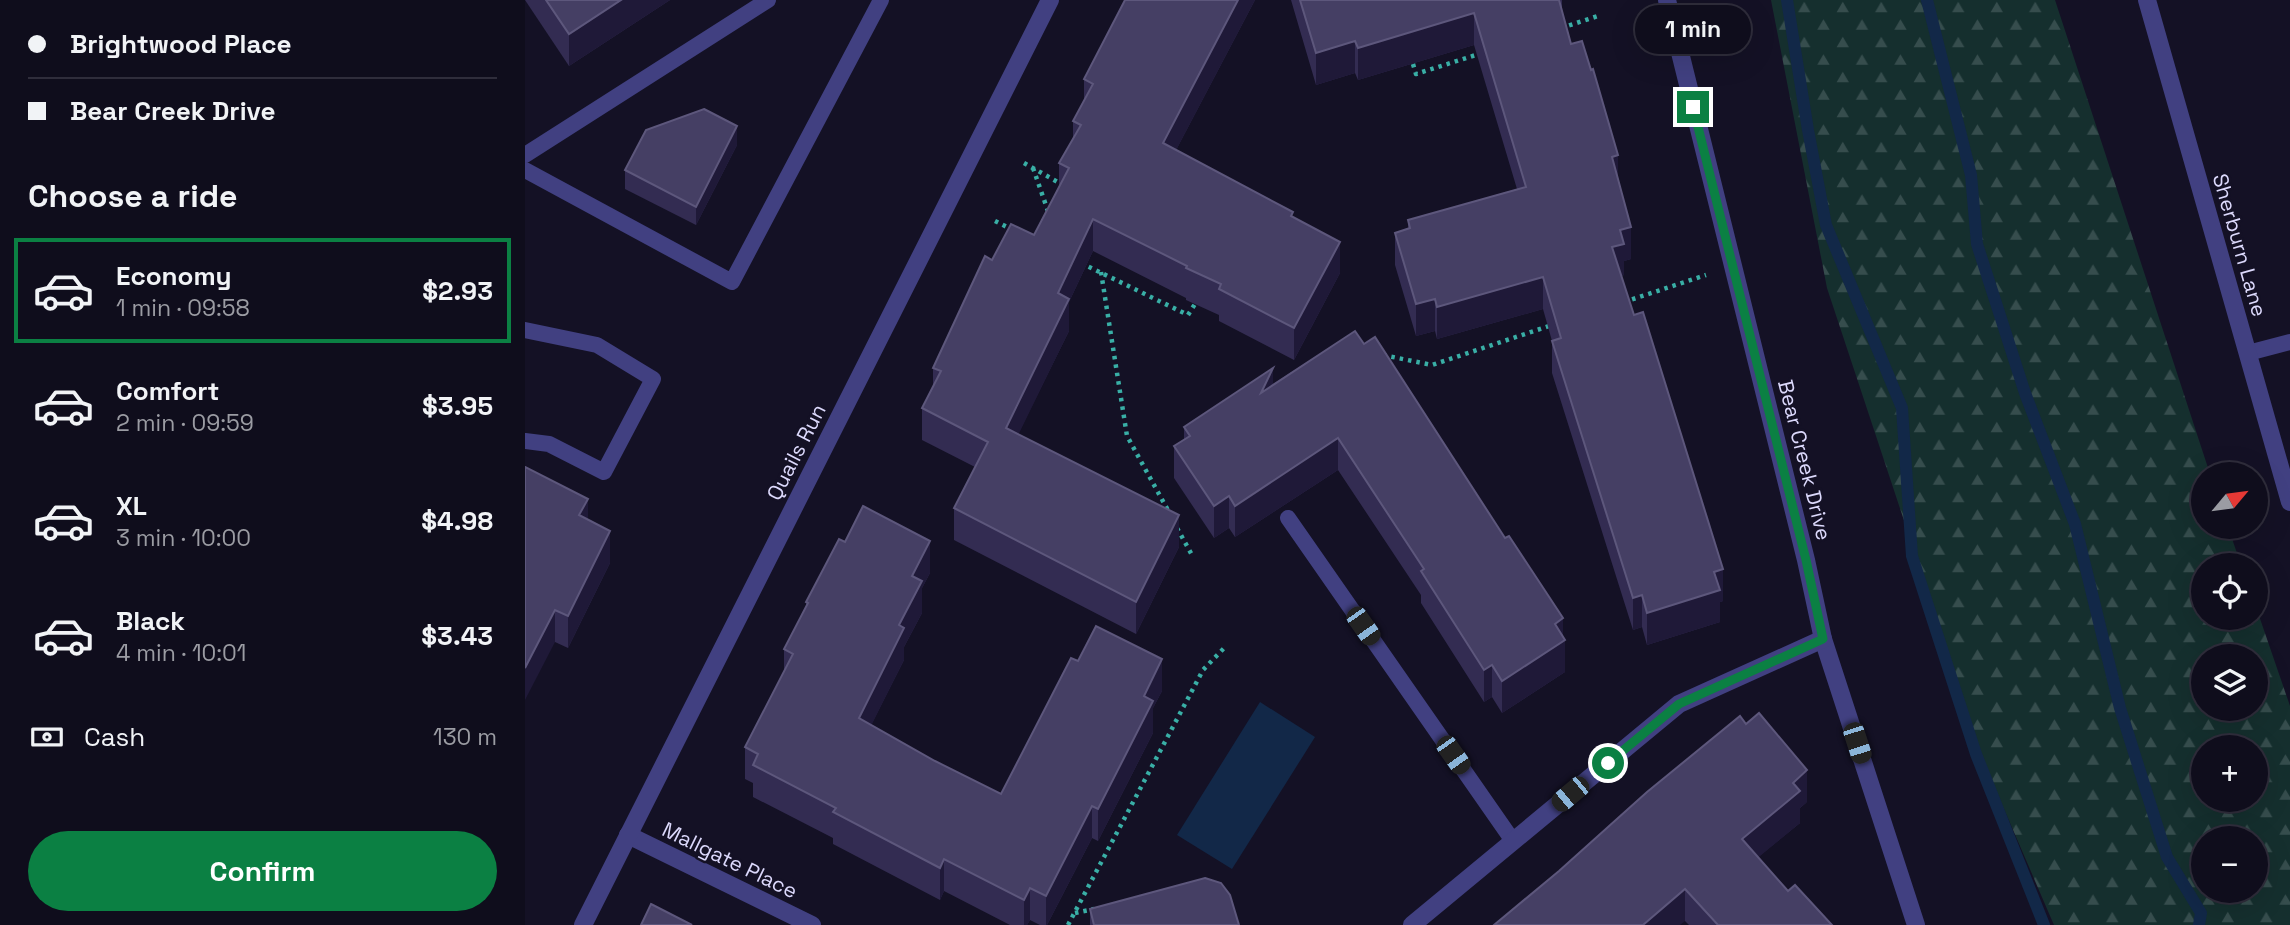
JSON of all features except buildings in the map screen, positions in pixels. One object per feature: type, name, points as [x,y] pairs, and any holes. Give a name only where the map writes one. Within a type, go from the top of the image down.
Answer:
[{"type":"street","name":"Quails Run","points":[[583,925],[1050,0]]},
{"type":"street","name":"Bear Creek Drive","points":[[1667,0],[1806,560],[1823,639],[1916,925]]},
{"type":"street","name":"Sherburn Lane","points":[[2147,0],[2290,502]]},
{"type":"street","points":[[1412,925],[1679,704],[1823,639]]},
{"type":"street","name":"Mallgate Place","points":[[628,835],[812,925]]},
{"type":"lane","points":[[525,155],[768,0]]},
{"type":"lane","points":[[525,170],[732,282],[881,0]]},
{"type":"lane","points":[[525,330],[597,345],[653,379],[604,472],[549,444],[525,441]]},
{"type":"lane","points":[[2248,354],[2290,342]]},
{"type":"lane","points":[[1288,518],[1514,841]]},
{"type":"path","points":[[1549,32],[1601,15]]},
{"type":"path","points":[[1413,64],[1416,74],[1482,53]]},
{"type":"path","points":[[1024,163],[1065,186]]},
{"type":"path","points":[[1033,168],[1050,217]]},
{"type":"path","points":[[995,221],[1018,232]]},
{"type":"path","points":[[1073,258],[1188,315],[1195,304]]},
{"type":"path","points":[[1615,305],[1733,267]]},
{"type":"path","points":[[1101,272],[1127,436],[1192,555]]},
{"type":"path","points":[[1623,289],[1628,301]]},
{"type":"path","points":[[1375,353],[1432,365],[1563,322]]},
{"type":"path","points":[[1068,925],[1203,670],[1226,646]]},
{"type":"path","points":[[1074,914],[1100,908]]},
{"type":"green space","points":[[1771,0],[2055,0],[2206,462],[2191,462],[2191,539],[2232,539],[2237,553],[2191,553],[2191,630],[2264,630],[2290,706],[2290,925],[2054,925],[1985,765],[1827,288]]},
{"type":"water","points":[[1260,702],[1315,737],[1232,869],[1177,835]]},
{"type":"waterway","points":[[1787,0],[1826,225],[1902,408],[1912,556],[1976,754],[2044,925]]},
{"type":"waterway","points":[[1927,0],[1971,175],[1977,244],[2025,393],[2075,524],[2120,708],[2167,857],[2201,913],[2199,925]]},
{"type":"route","points":[[1608,763],[1679,704],[1823,639],[1806,560],[1693,107]]}]
